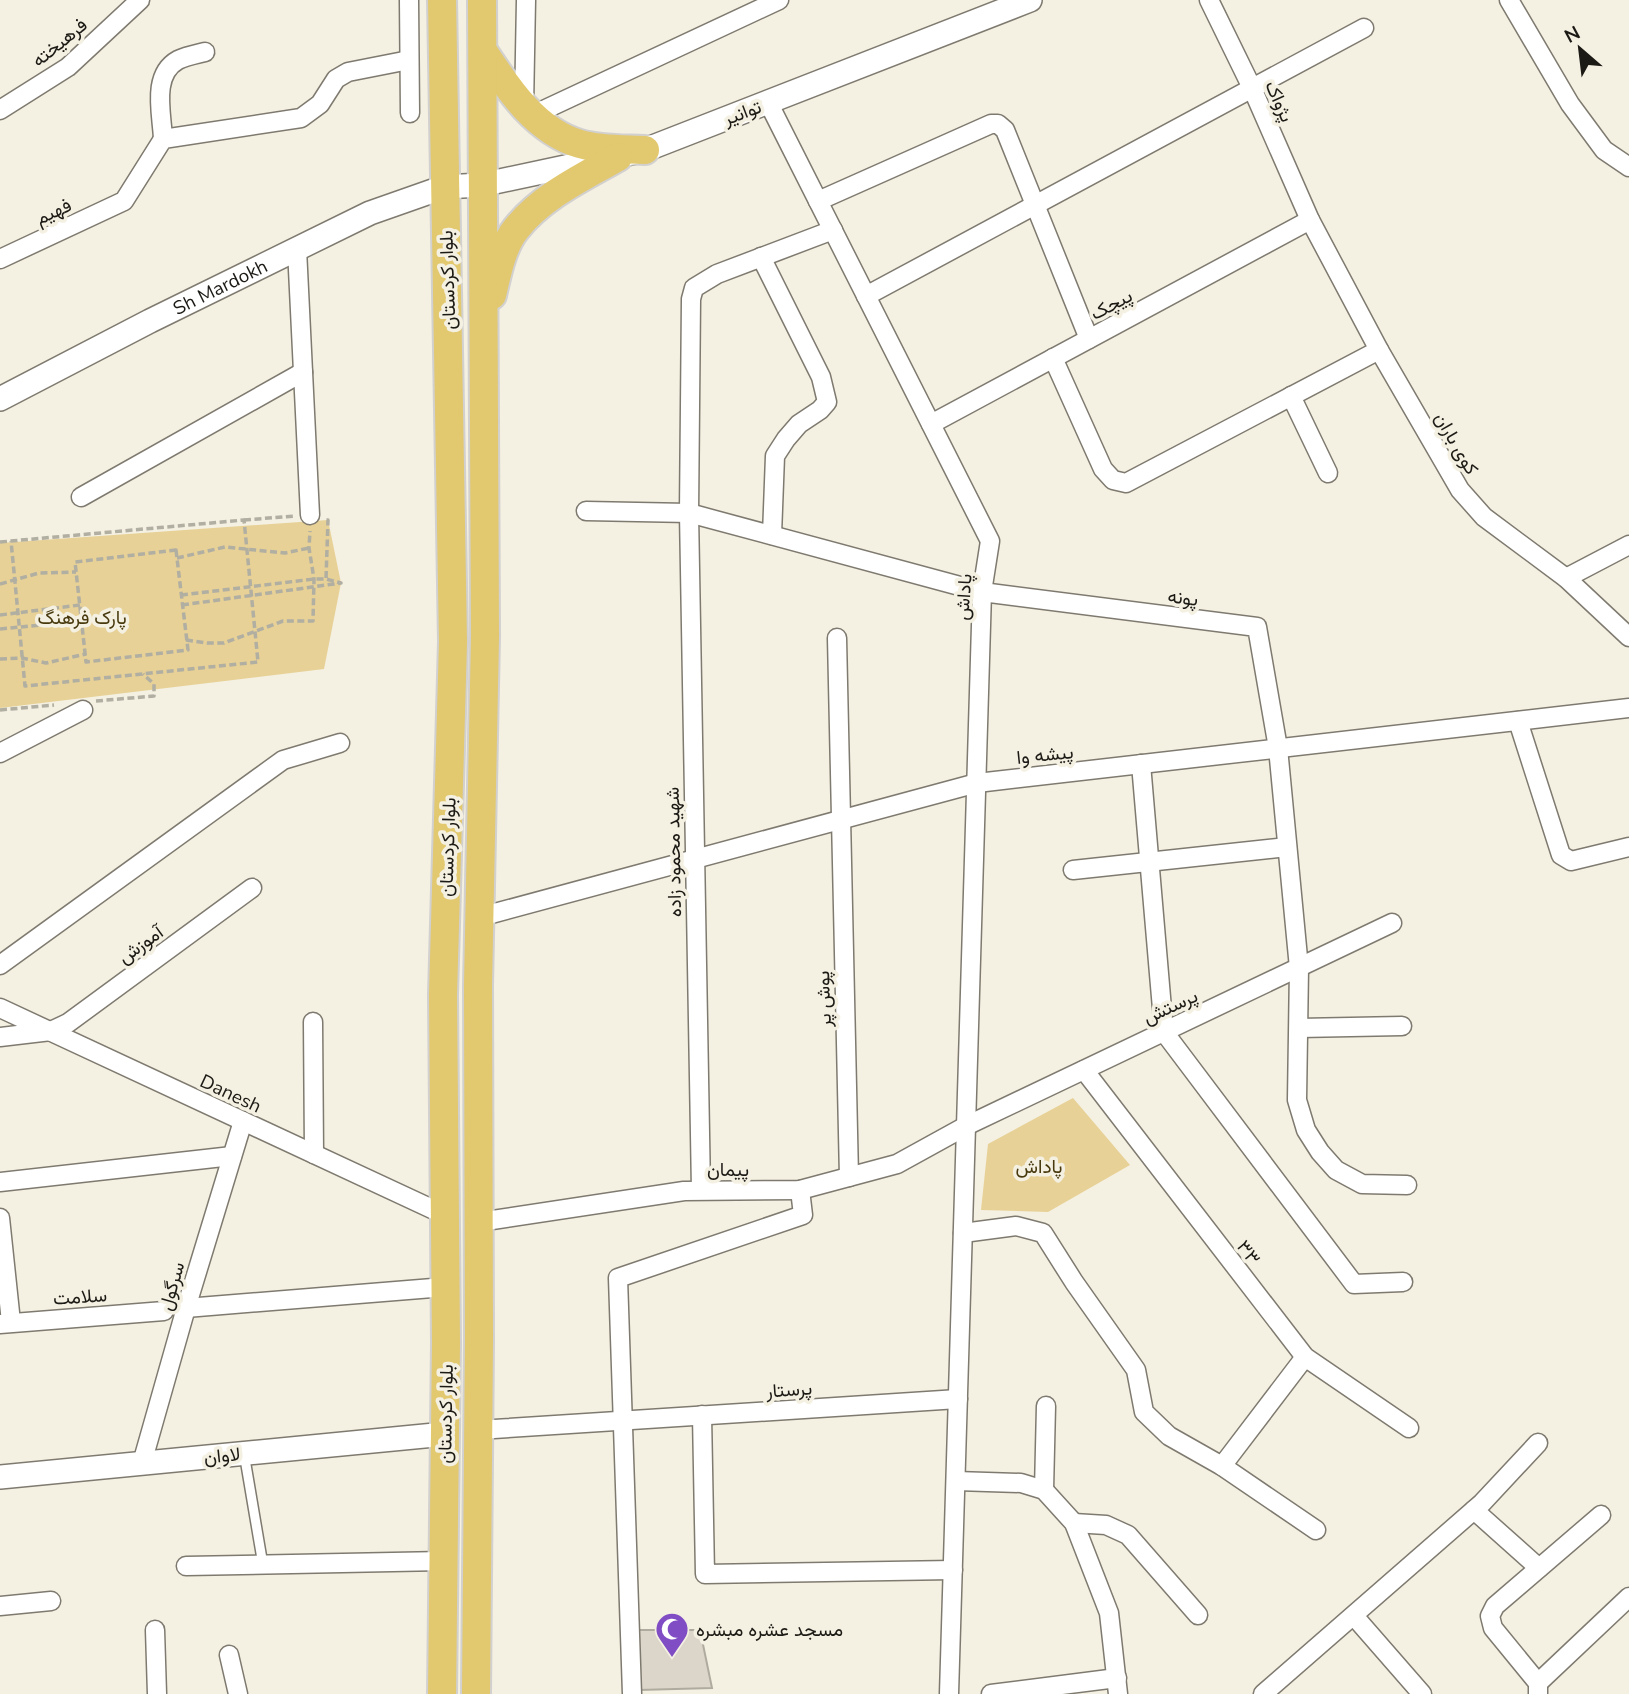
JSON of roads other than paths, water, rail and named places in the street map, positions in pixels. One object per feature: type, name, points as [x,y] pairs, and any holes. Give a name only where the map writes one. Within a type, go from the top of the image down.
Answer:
[{"type":"main road","name":"بلوار کردستان","points":[[442,0],[453,642],[443,995],[445,1434],[442,1694]]},
{"type":"main road","name":"بلوار کردستان","points":[[475,1694],[480,917],[485,636],[482,0]]},
{"type":"main road","points":[[483,51],[528,111],[554,131],[578,144],[632,153]]},
{"type":"main road","points":[[484,329],[498,267],[514,230],[540,204],[632,153]]},
{"type":"street","name":"فرهیخته","points":[[0,110],[68,67],[140,0]]},
{"type":"street","points":[[409,0],[410,113]]},
{"type":"street","points":[[526,0],[528,111],[779,0]]},
{"type":"street","name":"توانیر","points":[[444,187],[481,185],[632,153],[1030,0]]},
{"type":"street","name":"پژواک","points":[[1209,0],[1252,88],[1310,220]]},
{"type":"street","points":[[1509,0],[1570,104],[1604,150],[1629,167]]},
{"type":"street","points":[[866,296],[1364,27]]},
{"type":"street","points":[[205,52],[179,60],[165,70],[161,81],[163,139],[301,118],[312,112],[336,79],[348,72],[409,60]]},
{"type":"street","name":"پاداش","points":[[768,102],[990,541],[982,592],[949,1694]]},
{"type":"street","points":[[818,201],[990,124],[998,124],[1005,131],[1089,339]]},
{"type":"street","name":"فهیم","points":[[0,259],[124,201],[163,139]]},
{"type":"street","name":"Sh Mardokh","points":[[0,399],[150,321],[370,213],[444,187]]},
{"type":"street","name":"پیچک","points":[[931,424],[1310,220]]},
{"type":"street","name":"کوی باران","points":[[1310,220],[1379,350],[1460,490],[1484,517],[1566,578],[1629,637]]},
{"type":"street","points":[[772,535],[775,456],[799,424],[827,402],[821,377],[761,257],[833,230]]},
{"type":"street","points":[[297,249],[310,515]]},
{"type":"street","name":"شهید محمود زاده","points":[[701,1190],[689,513],[691,299],[694,288],[705,280],[761,257]]},
{"type":"street","points":[[1053,358],[1103,469],[1113,480],[1126,483],[1379,350]]},
{"type":"street","points":[[81,497],[303,372]]},
{"type":"street","points":[[1291,396],[1328,473]]},
{"type":"street","points":[[586,512],[689,513],[982,592]]},
{"type":"street","points":[[1566,578],[1629,545]]},
{"type":"street","name":"پونه","points":[[982,592],[1257,627],[1278,748]]},
{"type":"street","name":"پوش پر","points":[[836,638],[849,1177]]},
{"type":"street","name":"پیشه وا","points":[[480,917],[977,783],[1629,709]]},
{"type":"street","points":[[0,753],[83,710]]},
{"type":"street","points":[[1518,721],[1561,855],[1571,861],[1629,847]]},
{"type":"street","points":[[0,965],[283,760],[340,743]]},
{"type":"street","points":[[1278,748],[1299,968],[1297,1100],[1306,1130],[1336,1171],[1362,1184],[1407,1185]]},
{"type":"street","points":[[1141,764],[1164,1032],[1354,1284],[1403,1282]]},
{"type":"street","points":[[1073,870],[1287,847]]},
{"type":"street","name":"آموزش","points":[[51,1031],[68,1023],[252,888]]},
{"type":"street","name":"پرستش","points":[[966,1126],[1392,923]]},
{"type":"street","name":"Danesh","points":[[0,1008],[445,1215]]},
{"type":"street","points":[[313,1022],[314,1154]]},
{"type":"street","points":[[1298,1028],[1402,1026]]},
{"type":"street","points":[[0,1037],[51,1031]]},
{"type":"street","name":"۳۳","points":[[1084,1070],[1304,1357],[1409,1428]]},
{"type":"street","name":"سرگول","points":[[142,1463],[243,1121]]},
{"type":"street","name":"پیمان","points":[[479,1222],[684,1191],[800,1190],[897,1164],[966,1126]]},
{"type":"street","points":[[0,1182],[232,1156]]},
{"type":"street","points":[[632,1694],[618,1278],[803,1215],[800,1190]]},
{"type":"street","points":[[0,1218],[6,1323]]},
{"type":"street","points":[[963,1233],[1016,1226],[1043,1233],[1136,1370],[1144,1412],[1169,1436],[1222,1466],[1316,1530]]},
{"type":"street","points":[[186,1308],[445,1287]]},
{"type":"street","name":"سلامت","points":[[6,1323],[163,1311]]},
{"type":"street","points":[[1222,1466],[1304,1357]]},
{"type":"street","name":"پرستار","points":[[478,1430],[958,1399]]},
{"type":"street","points":[[1044,1490],[1046,1406]]},
{"type":"street","points":[[702,1416],[705,1574],[953,1570]]},
{"type":"street","name":"لاوان","points":[[0,1477],[445,1434]]},
{"type":"street","points":[[1263,1694],[1474,1510],[1500,1486],[1538,1443]]},
{"type":"street","points":[[956,1481],[1021,1483],[1044,1490],[1074,1523],[1109,1614],[1118,1686],[992,1694]]},
{"type":"street","points":[[1474,1510],[1539,1568]]},
{"type":"street","points":[[1601,1515],[1495,1606],[1490,1616],[1493,1628],[1538,1688],[1629,1597]]},
{"type":"street","points":[[1074,1523],[1106,1525],[1128,1535],[1198,1615]]},
{"type":"street","points":[[186,1566],[443,1561]]},
{"type":"street","points":[[0,1606],[51,1601]]},
{"type":"street","points":[[1354,1616],[1422,1694]]},
{"type":"street","points":[[155,1629],[157,1694]]},
{"type":"street","points":[[229,1656],[238,1694]]},
{"type":"lane","points":[[244,1453],[263,1565]]},
{"type":"place","name":"مسجد عشره مبشره","points":[[672,1659]]},
{"type":"park label","name":"پارک فرهنگ","points":[[82,617]]}]
